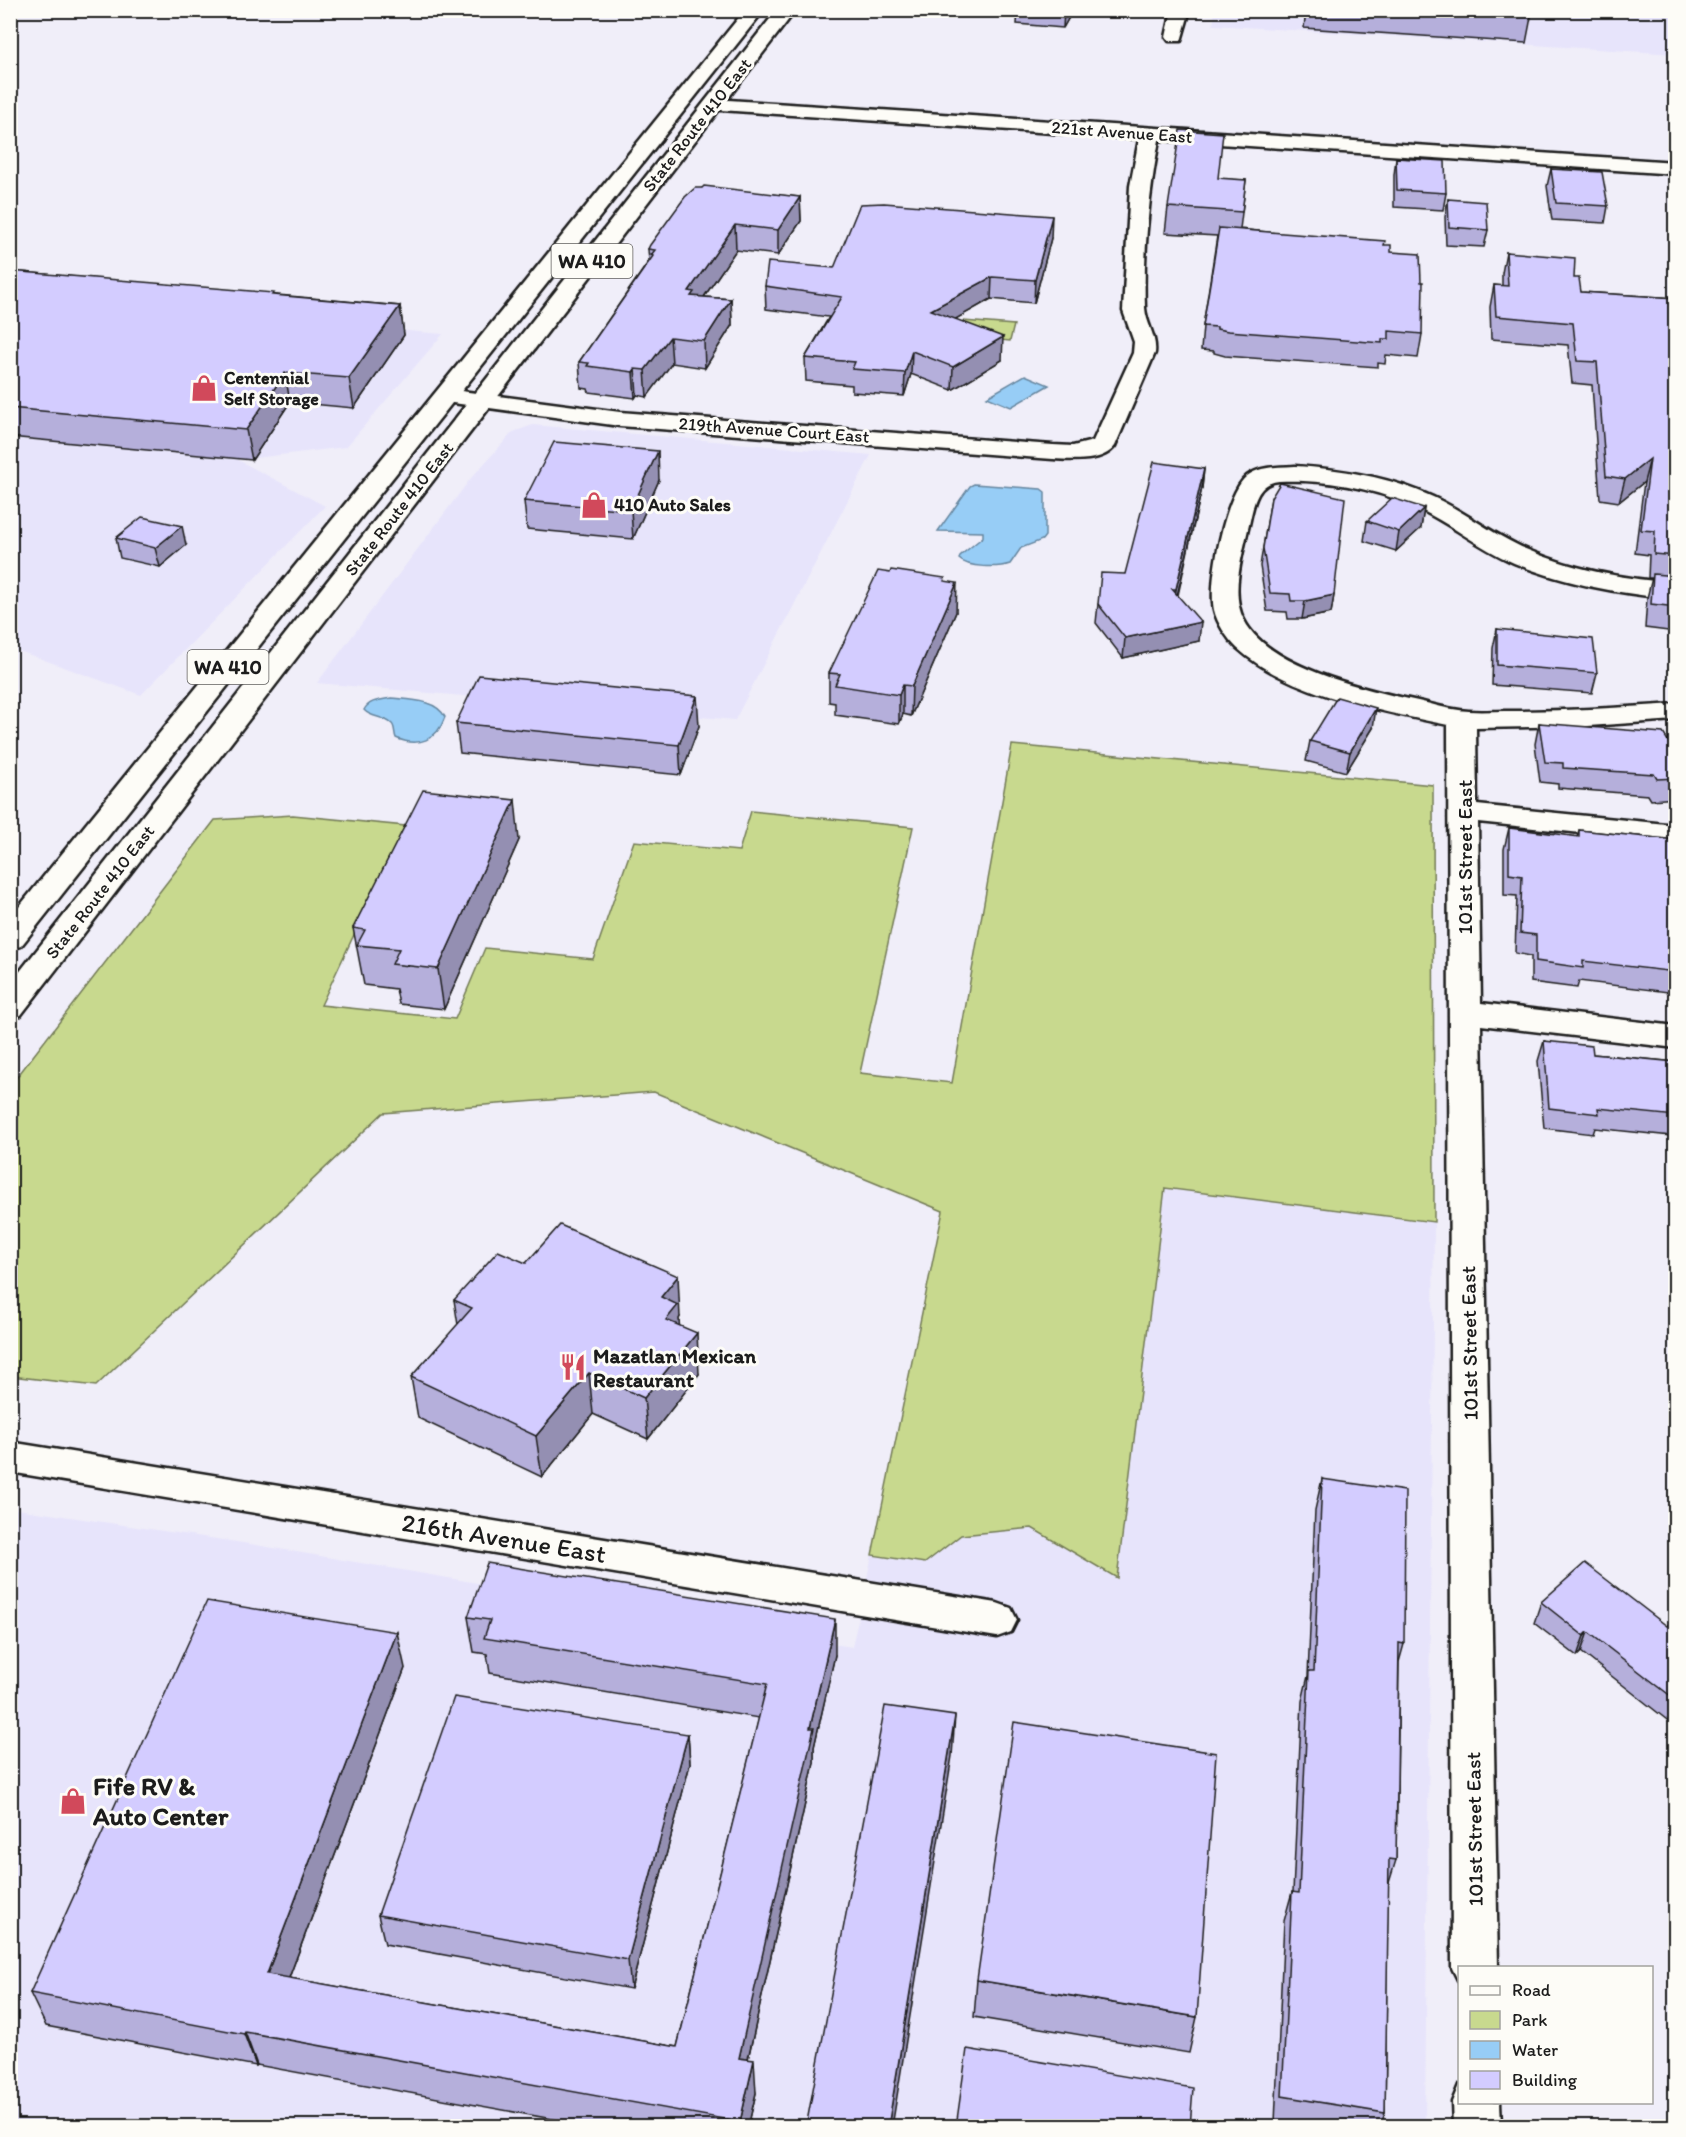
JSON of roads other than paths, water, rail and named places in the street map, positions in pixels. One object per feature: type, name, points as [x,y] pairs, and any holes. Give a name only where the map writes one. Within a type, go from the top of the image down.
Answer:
[{"type":"street","name":"State Route 410 East","points":[[10,939],[755,10]]},
{"type":"street","name":"State Route 410 East","points":[[10,1007],[787,10]]},
{"type":"street","points":[[1174,37],[1180,10]]},
{"type":"street","name":"221st Avenue East","points":[[713,105],[1676,168]]},
{"type":"street","name":"219th Avenue Court East","points":[[446,396],[620,419],[1053,452],[1090,451],[1103,446],[1143,361],[1145,342],[1134,311],[1139,197],[1150,134]]},
{"type":"street","points":[[1676,591],[1602,581],[1557,570],[1493,544],[1424,502],[1374,485],[1310,475],[1274,474],[1256,478],[1249,486],[1241,508],[1224,596],[1231,622],[1254,650],[1275,663],[1344,692],[1462,719],[1550,721],[1676,712]]},
{"type":"street","name":"101st Street East","points":[[1462,719],[1475,1966]]},
{"type":"street","points":[[1464,812],[1676,834]]},
{"type":"street","points":[[1466,1012],[1676,1036]]},
{"type":"street","name":"216th Avenue East","points":[[10,1457],[997,1620]]},
{"type":"street","points":[[1476,2104],[1477,2127]]},
{"type":"water","points":[[1025,375],[1049,385],[1011,407],[987,397]]},
{"type":"water","points":[[974,484],[1041,489],[1045,492],[1045,536],[1042,540],[1021,548],[1010,564],[991,567],[976,566],[959,559],[983,537],[983,532],[938,531],[970,486]]},
{"type":"water","points":[[391,698],[414,700],[435,707],[445,717],[442,725],[432,736],[420,742],[396,738],[392,724],[364,710],[372,702]]},
{"type":"place","name":"Centennial Self Storage","points":[[204,388]]},
{"type":"place","name":"410 Auto Sales","points":[[594,505]]},
{"type":"place","name":"Mazatlan Mexican Restaurant","points":[[573,1367]]},
{"type":"place","name":"Fife RV & Auto Center","points":[[73,1801]]}]
